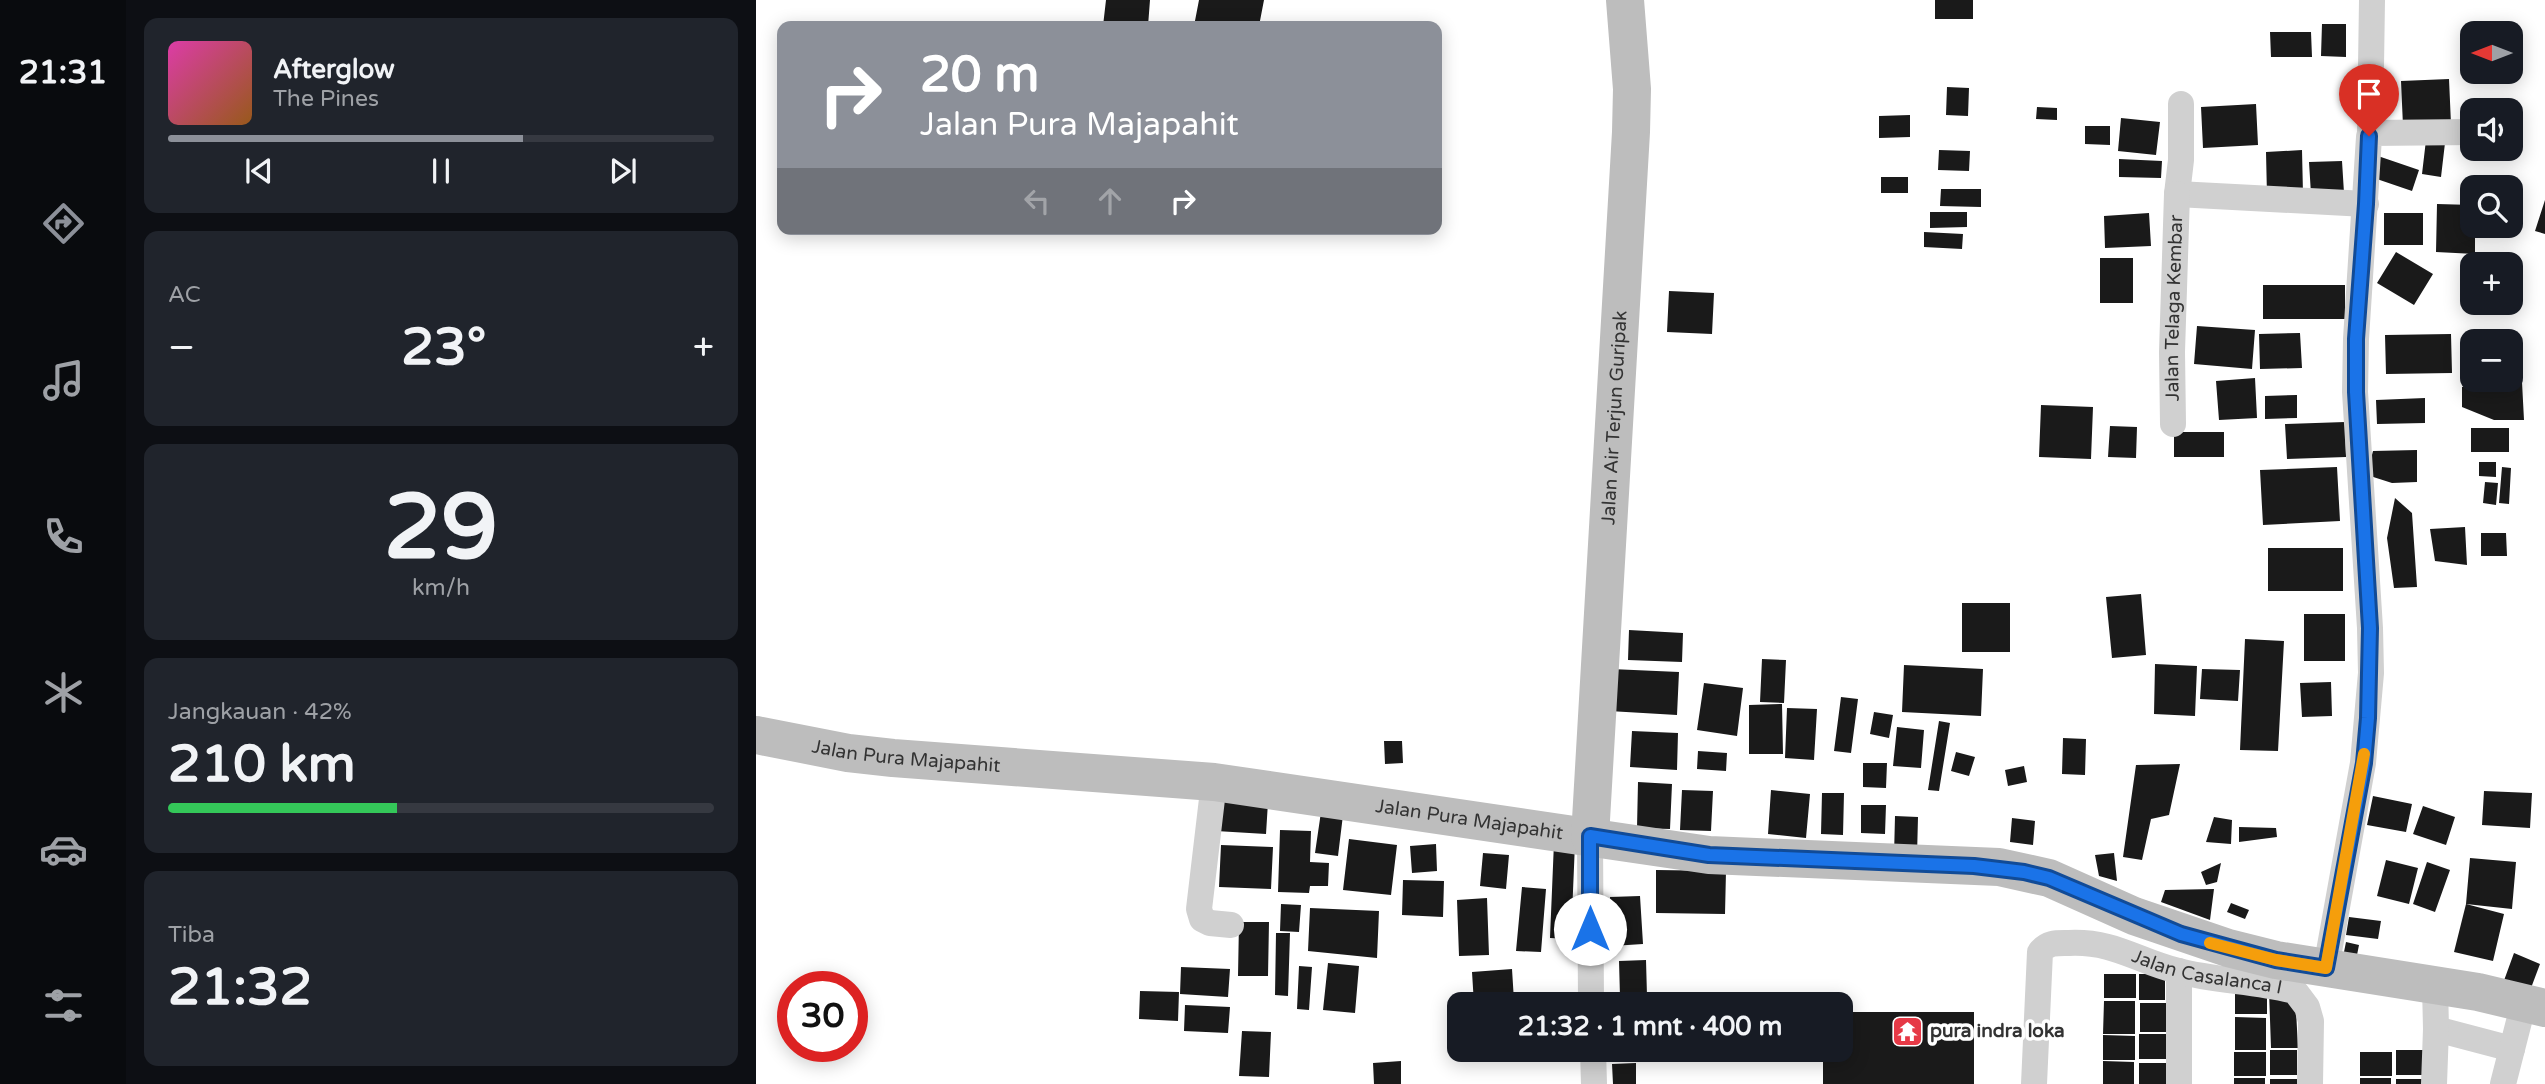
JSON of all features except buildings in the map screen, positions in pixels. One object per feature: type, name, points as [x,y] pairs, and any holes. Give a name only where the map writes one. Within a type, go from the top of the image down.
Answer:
[{"type":"street","name":"Jalan Air Terjun Guripak","points":[[1590,836],[1631,132],[1632,89],[1625,0]]},
{"type":"street","points":[[2326,968],[2364,763],[2368,718],[2370,628],[2356,392],[2356,339],[2366,204],[2367,145],[2370,133],[2372,0]]},
{"type":"street","name":"Jalan Telaga Kembar","points":[[2173,424],[2172,352],[2181,104]]},
{"type":"street","points":[[2370,133],[2460,132]]},
{"type":"street","name":"Jalan Telaga Kembar","points":[[2177,194],[2366,204]]},
{"type":"street","name":"Jalan Pura Majapahit","points":[[756,735],[848,753],[893,758],[1214,782],[1709,855],[2012,869],[2049,878],[2134,916],[2193,937],[2276,960],[2435,985],[2534,1005]]},
{"type":"street","points":[[1214,782],[1199,909],[1202,919],[1209,923],[1231,925]]},
{"type":"street","points":[[1590,836],[1591,992]]},
{"type":"street","name":"Jalan Casalanca I","points":[[2034,1084],[2040,952],[2048,945],[2083,942],[2114,947],[2179,971],[2295,992],[2307,1007],[2311,1021],[2310,1084]]},
{"type":"street","points":[[2179,971],[2179,1084]]},
{"type":"street","points":[[2434,1084],[2435,985]]},
{"type":"street","points":[[2503,1084],[2512,1049],[2534,1005]]},
{"type":"street","points":[[2436,1029],[2512,1049]]},
{"type":"street","points":[[1593,1062],[1594,1084]]},
{"type":"slow traffic","points":[[2210,943],[2276,960],[2326,968],[2364,754]]},
{"type":"place","name":"pura indra loka","points":[[1907,1031]]},
{"type":"route","points":[[1590,929],[1590,836],[1672,851],[1745,858],[1999,867],[2049,878],[2181,934],[2276,960],[2326,968],[2364,763],[2371,673],[2356,392],[2356,339],[2369,136]]}]
